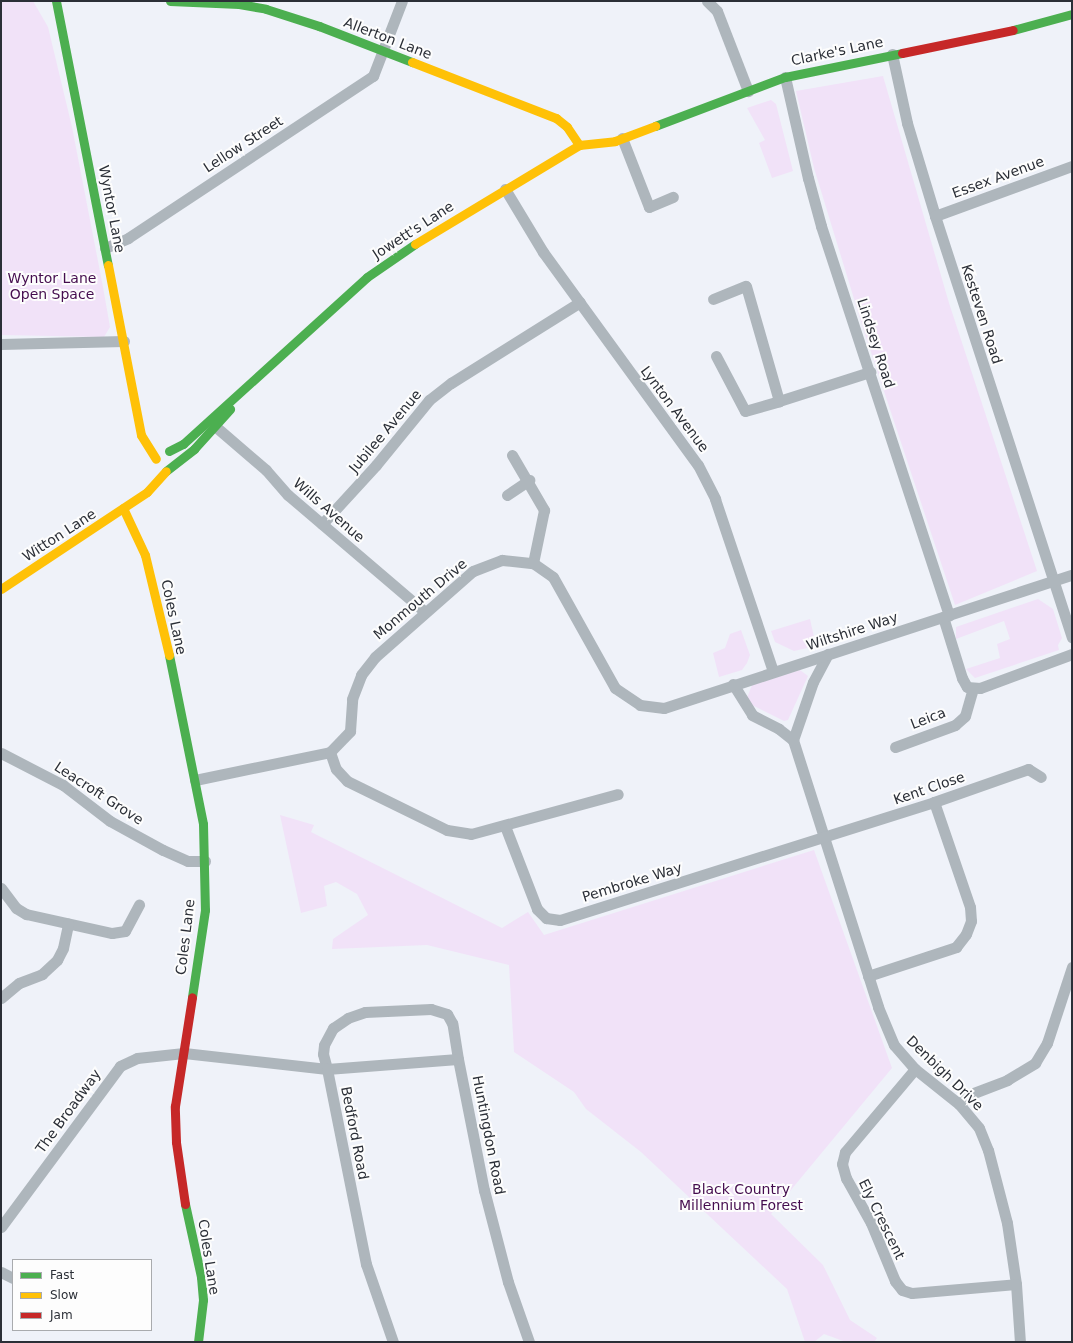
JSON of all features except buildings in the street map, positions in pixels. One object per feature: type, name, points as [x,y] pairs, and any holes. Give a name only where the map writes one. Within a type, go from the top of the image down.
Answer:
[{"type":"street","name":"Wyntor Lane","points":[[56,1],[143,442],[156,460]]},
{"type":"street","name":"Allerton Lane","points":[[170,1],[239,4],[266,9],[319,26],[556,118],[567,127],[579,145]]},
{"type":"street","name":"Lellow Street","points":[[105,248],[128,238],[373,76],[402,1]]},
{"type":"street","points":[[707,1],[717,11],[748,91]]},
{"type":"street","name":"Clarke's Lane","points":[[618,140],[785,77],[892,54],[1026,28],[1072,14]]},
{"type":"street","name":"Kesteven Road","points":[[892,54],[907,123],[935,216],[1072,637]]},
{"type":"street","name":"Lindsey Road","points":[[785,77],[810,185],[946,616],[962,678],[967,688],[973,688]]},
{"type":"street","points":[[618,140],[649,207],[674,197]]},
{"type":"street","name":"Jowett's Lane","points":[[156,460],[166,451],[177,449],[366,277],[423,238],[579,145],[618,140]]},
{"type":"street","name":"Essex Avenue","points":[[935,216],[1072,166]]},
{"type":"street","name":"Lynton Avenue","points":[[505,189],[543,252],[698,465],[715,499],[773,671]]},
{"type":"street","points":[[713,299],[746,286],[779,401]]},
{"type":"street","name":"Jubilee Avenue","points":[[322,524],[376,465],[429,400],[451,383],[580,302]]},
{"type":"street","points":[[1,344],[124,341]]},
{"type":"street","points":[[716,356],[745,411],[870,372]]},
{"type":"street","name":"Jowett's Lane","points":[[170,467],[184,458],[216,427],[250,382]]},
{"type":"street","name":"Wyntor Lane","points":[[140,422],[151,439],[166,451]]},
{"type":"street","points":[[193,433],[204,432],[213,424],[216,427]]},
{"type":"street","name":"Wills Avenue","points":[[216,427],[322,524],[425,612]]},
{"type":"street","points":[[156,460],[161,468],[170,467],[174,459],[166,451]]},
{"type":"street","points":[[512,455],[528,480],[544,510],[533,563]]},
{"type":"street","name":"Witton Lane","points":[[1,589],[110,522],[126,505],[153,471],[156,460]]},
{"type":"street","name":"Witton Lane","points":[[126,505],[147,492],[170,467]]},
{"type":"street","points":[[507,495],[528,480]]},
{"type":"street","name":"Coles Lane","points":[[126,505],[137,540],[152,579],[184,718],[203,824],[205,910],[175,1106],[176,1142],[184,1197],[201,1277],[203,1300],[198,1342]]},
{"type":"street","points":[[123,531],[137,540]]},
{"type":"street","name":"Monmouth Drive","points":[[330,752],[350,731],[352,700],[361,676],[375,657],[425,612],[473,572],[484,566],[502,560],[533,563]]},
{"type":"street","name":"Wiltshire Way","points":[[533,563],[555,580],[615,688],[640,705],[664,708],[733,684],[1072,575]]},
{"type":"street","points":[[733,684],[752,715],[793,740],[813,682],[828,654]]},
{"type":"street","points":[[973,688],[980,688],[1072,654]]},
{"type":"street","name":"Leica","points":[[895,747],[955,725],[965,716],[973,688]]},
{"type":"street","name":"Denbigh Drive","points":[[793,740],[868,976],[889,1035],[897,1050],[915,1069],[959,1104],[979,1128],[988,1150],[1007,1223],[1016,1284],[1020,1342]]},
{"type":"street","points":[[195,780],[330,752],[336,769],[348,781],[447,830],[471,834],[505,826],[618,794]]},
{"type":"street","name":"Leacroft Grove","points":[[1,753],[63,785],[110,821],[163,850],[188,860],[205,861]]},
{"type":"street","name":"Kent Close","points":[[824,838],[1028,769],[1041,776]]},
{"type":"street","points":[[868,976],[956,947],[966,934],[971,921],[970,907],[934,802]]},
{"type":"street","name":"Pembroke Way","points":[[505,826],[536,909],[546,918],[560,920],[824,838]]},
{"type":"street","points":[[1,888],[16,908],[26,914],[112,933],[125,931],[139,905]]},
{"type":"street","points":[[1,998],[19,983],[42,974],[57,960],[63,948],[68,924]]},
{"type":"street","points":[[959,1104],[971,1094],[1012,1077],[1035,1063],[1047,1043],[1072,967]]},
{"type":"street","name":"Bedford Road","points":[[393,1342],[366,1264],[323,1054],[324,1045],[334,1028],[348,1018],[365,1012],[431,1009],[447,1014],[452,1023],[458,1059]]},
{"type":"street","points":[[184,1053],[327,1069]]},
{"type":"street","name":"The Broadway","points":[[1,1227],[120,1066],[137,1058],[184,1053]]},
{"type":"street","name":"Huntingdon Road","points":[[327,1069],[458,1059],[484,1190],[508,1282],[529,1342]]},
{"type":"street","name":"Ely Crescent","points":[[915,1069],[845,1152],[842,1164],[846,1178],[871,1223],[896,1281],[902,1290],[912,1293],[1016,1284]]},
{"type":"street","points":[[1,1272],[12,1278]]},
{"type":"green space","name":"Wyntor Lane Open Space","points":[[1,1],[33,1],[48,27],[72,127],[103,287],[110,327],[104,337],[1,335]]},
{"type":"green space","points":[[883,76],[949,303],[1037,571],[955,605],[862,325],[814,168],[796,91]]},
{"type":"green space","points":[[771,100],[776,104],[793,171],[772,178],[759,143],[765,140],[747,108]]},
{"type":"green space","points":[[1038,599],[1053,609],[1062,638],[1058,645],[1059,650],[975,678],[966,669],[1000,658],[997,644],[1010,639],[1004,621],[956,639],[956,627]]},
{"type":"green space","points":[[810,619],[816,646],[794,651],[775,642],[771,631]]},
{"type":"green space","points":[[741,630],[750,655],[747,663],[742,670],[719,677],[713,653],[725,648],[730,634]]},
{"type":"green space","points":[[800,670],[808,676],[788,720],[784,721],[752,705],[747,698],[752,685]]},
{"type":"green space","name":"Black Country Millennium Forest","points":[[280,815],[314,825],[311,832],[502,928],[528,912],[544,935],[814,850],[892,1068],[771,1214],[823,1265],[850,1320],[877,1338],[874,1342],[846,1342],[824,1334],[814,1342],[805,1342],[787,1289],[641,1152],[586,1109],[574,1092],[514,1052],[509,965],[427,945],[332,949],[333,939],[368,915],[357,894],[336,882],[324,886],[327,906],[301,913]]},
{"type":"traffic: fast","points":[[56,1],[108,265]]},
{"type":"traffic: fast","points":[[170,1],[239,4],[266,9],[319,26],[412,62]]},
{"type":"traffic: fast","points":[[1013,30],[1072,14]]},
{"type":"traffic: fast","points":[[655,126],[785,77],[902,53]]},
{"type":"traffic: fast","points":[[169,451],[183,444],[367,277],[415,244]]},
{"type":"traffic: fast","points":[[166,471],[194,449],[230,409]]},
{"type":"traffic: fast","points":[[169,655],[203,824],[205,910],[192,997]]},
{"type":"traffic: fast","points":[[185,1204],[201,1277],[203,1300],[198,1342]]},
{"type":"traffic: slow","points":[[412,62],[556,118],[567,127],[579,145]]},
{"type":"traffic: slow","points":[[415,244],[579,145],[615,141],[655,126]]},
{"type":"traffic: slow","points":[[108,265],[141,435],[156,459]]},
{"type":"traffic: slow","points":[[1,589],[147,492],[166,471]]},
{"type":"traffic: slow","points":[[123,508],[145,555],[169,655]]},
{"type":"traffic: jam","points":[[902,53],[1013,30]]},
{"type":"traffic: jam","points":[[185,1204],[176,1142],[175,1106],[192,997]]}]
